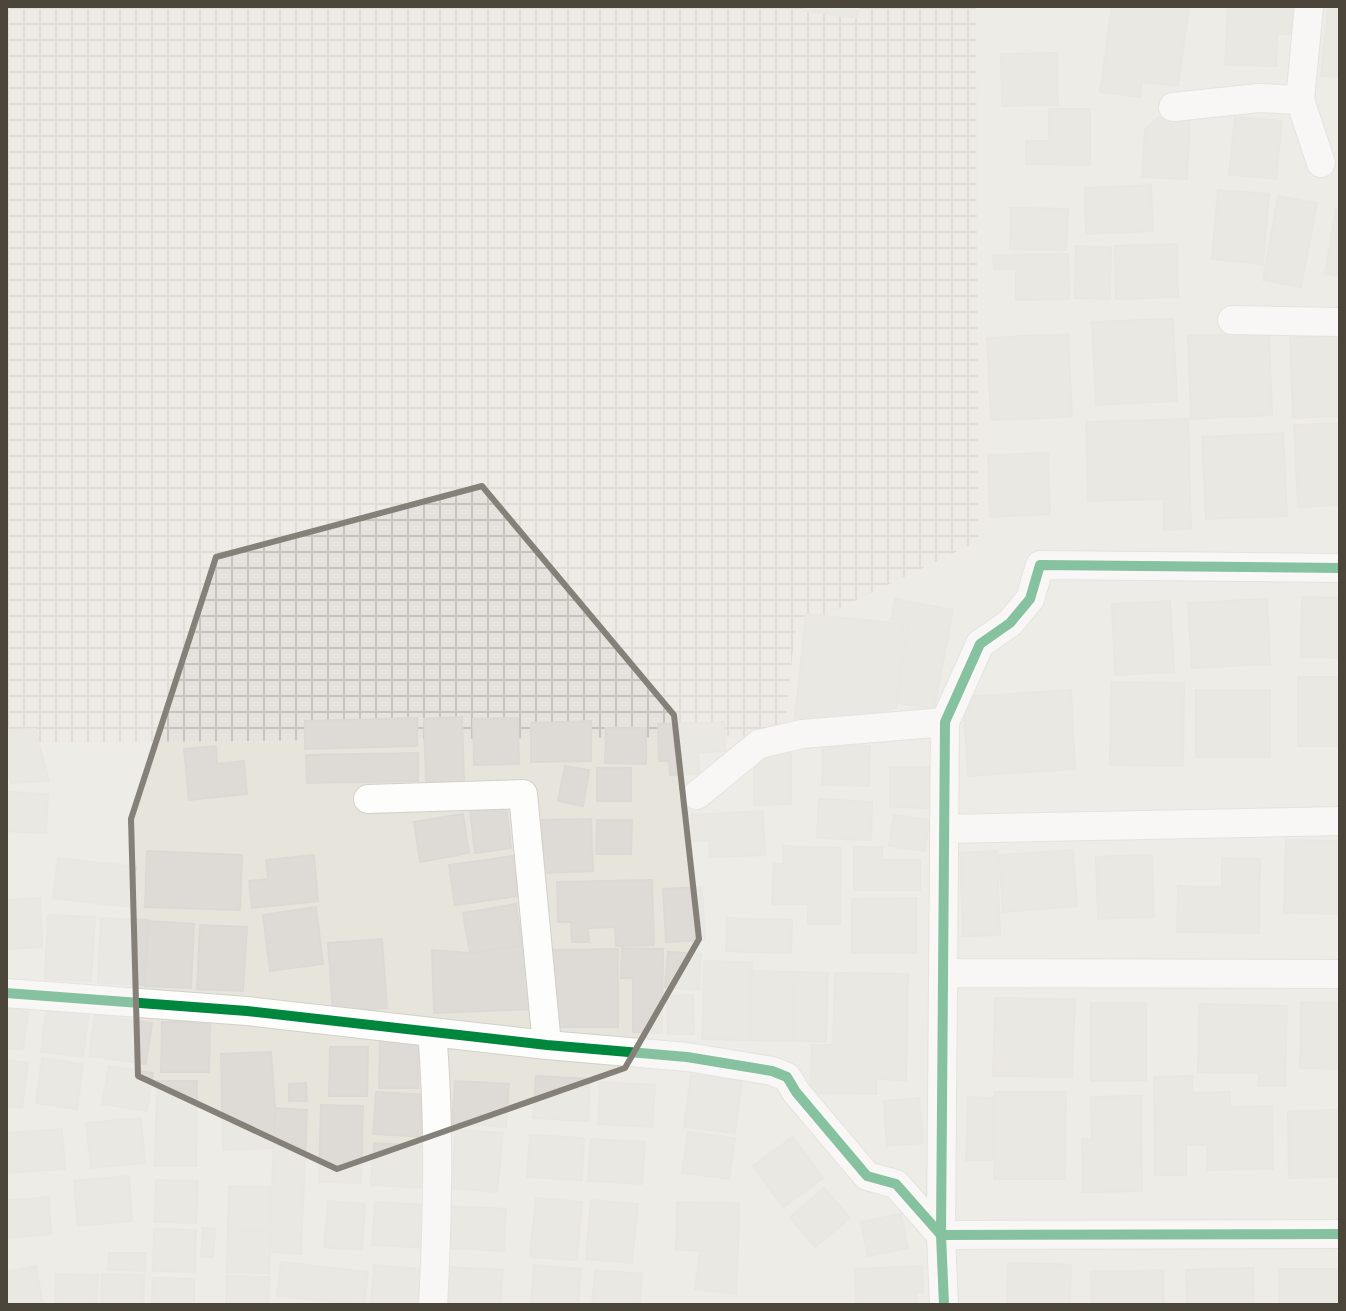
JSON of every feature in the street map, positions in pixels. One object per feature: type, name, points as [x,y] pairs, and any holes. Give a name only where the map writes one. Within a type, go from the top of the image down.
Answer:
[{"type":"street","points":[[1309,6],[1300,100],[1321,163]]},
{"type":"street","points":[[1173,107],[1259,98],[1300,100]]},
{"type":"street","points":[[1232,320],[1340,322]]},
{"type":"street","points":[[944,1305],[941,1235],[945,722],[980,644],[1010,623],[1030,599],[1040,565],[1340,568]]},
{"type":"street","points":[[697,795],[759,744],[802,734],[945,722]]},
{"type":"street","points":[[368,799],[523,794],[547,1045]]},
{"type":"street","points":[[946,829],[1340,821]]},
{"type":"street","points":[[945,973],[1340,974]]},
{"type":"street","points":[[6,993],[247,1011],[547,1045],[687,1057],[772,1071],[787,1077],[796,1092],[867,1176],[896,1184],[941,1235],[1340,1234]]},
{"type":"street","points":[[432,1032],[437,1088],[438,1184],[433,1305]]},
{"type":"highlighted area","points":[[482,486],[674,715],[699,939],[625,1068],[337,1169],[138,1076],[131,819],[216,557]]},
{"type":"shaded area","points":[[6,6],[1340,6],[1340,1305],[6,1305]]},
{"type":"shaded area","points":[[6,6],[976,6],[978,541],[795,630],[784,736],[6,743]]},
{"type":"building","points":[[805,6],[859,6],[857,18],[804,11]]},
{"type":"building","points":[[1112,6],[1189,6],[1178,86],[1142,82],[1140,97],[1100,92]]},
{"type":"building","points":[[1228,6],[1293,6],[1292,34],[1277,34],[1276,66],[1225,65]]},
{"type":"building","points":[[1328,6],[1340,6],[1340,77],[1321,76]]},
{"type":"building","points":[[1057,53],[1058,105],[1002,106],[1001,54]]},
{"type":"building","points":[[1049,109],[1090,109],[1090,165],[1026,164],[1026,141],[1049,141]]},
{"type":"building","points":[[1159,117],[1190,118],[1187,179],[1142,177],[1145,129]]},
{"type":"building","points":[[1235,117],[1282,121],[1276,179],[1229,174]]},
{"type":"building","points":[[1151,185],[1153,231],[1086,234],[1085,188]]},
{"type":"building","points":[[1218,190],[1269,194],[1263,264],[1212,259]]},
{"type":"building","points":[[1278,196],[1317,203],[1301,287],[1263,280]]},
{"type":"building","points":[[1011,208],[1068,209],[1066,250],[1010,249]]},
{"type":"building","points":[[1336,208],[1340,209],[1340,276],[1325,274]]},
{"type":"building","points":[[1177,244],[1178,297],[1116,299],[1115,246]]},
{"type":"building","points":[[1076,246],[1111,247],[1110,299],[1075,298]]},
{"type":"building","points":[[1068,254],[1069,299],[1016,300],[1016,269],[994,269],[993,255]]},
{"type":"building","points":[[1173,319],[1177,401],[1096,405],[1092,322]]},
{"type":"building","points":[[1269,332],[1272,415],[1191,419],[1188,336]]},
{"type":"building","points":[[1340,333],[1340,416],[1293,418],[1290,335]]},
{"type":"building","points":[[1068,334],[1072,417],[991,420],[987,338]]},
{"type":"building","points":[[1188,419],[1191,529],[1164,530],[1164,499],[1088,501],[1086,422]]},
{"type":"building","points":[[1340,423],[1340,505],[1298,507],[1294,425]]},
{"type":"building","points":[[1283,433],[1287,516],[1206,519],[1202,437]]},
{"type":"building","points":[[1048,453],[1050,514],[990,517],[988,455]]},
{"type":"building","points":[[1302,597],[1340,598],[1340,658],[1301,657]]},
{"type":"building","points":[[895,599],[953,610],[934,709],[898,703],[907,622],[891,620]]},
{"type":"building","points":[[1267,599],[1270,664],[1192,668],[1188,603]]},
{"type":"building","points":[[1170,601],[1174,672],[1115,675],[1112,604]]},
{"type":"building","points":[[806,614],[904,624],[896,708],[836,721],[795,718]]},
{"type":"building","points":[[1298,677],[1340,677],[1340,746],[1298,746]]},
{"type":"building","points":[[1111,682],[1184,683],[1183,766],[1110,765]]},
{"type":"building","points":[[1071,690],[1075,769],[968,776],[963,697]]},
{"type":"building","points":[[1196,690],[1270,690],[1270,757],[1196,757]]},
{"type":"building","points":[[462,717],[464,782],[426,783],[424,719]]},
{"type":"building","points":[[417,718],[417,746],[305,749],[305,721]]},
{"type":"building","points":[[518,718],[519,764],[474,765],[473,719]]},
{"type":"building","points":[[591,721],[591,761],[531,762],[531,723]]},
{"type":"building","points":[[724,722],[725,751],[698,752],[699,774],[670,775],[669,761],[659,761],[658,724]]},
{"type":"building","points":[[606,728],[646,728],[646,764],[605,763]]},
{"type":"building","points":[[35,729],[49,781],[11,783],[6,768],[6,730]]},
{"type":"building","points":[[823,745],[870,746],[869,786],[822,785]]},
{"type":"building","points":[[216,746],[217,764],[244,761],[247,794],[189,800],[184,749]]},
{"type":"building","points":[[418,753],[418,781],[307,783],[306,755]]},
{"type":"building","points":[[754,753],[791,753],[791,804],[754,805]]},
{"type":"building","points":[[565,766],[589,770],[583,806],[558,801]]},
{"type":"building","points":[[890,767],[934,767],[933,808],[890,807]]},
{"type":"building","points":[[597,768],[631,768],[631,801],[597,801]]},
{"type":"building","points":[[6,792],[48,794],[46,833],[6,831]]},
{"type":"building","points":[[819,799],[872,802],[871,840],[817,838]]},
{"type":"building","points":[[506,804],[511,848],[475,853],[470,809]]},
{"type":"building","points":[[763,811],[765,855],[710,857],[709,840],[693,841],[691,815]]},
{"type":"building","points":[[463,814],[469,853],[420,862],[414,822]]},
{"type":"building","points":[[894,815],[929,820],[925,851],[889,846]]},
{"type":"building","points":[[591,819],[593,871],[544,873],[542,820]]},
{"type":"building","points":[[597,820],[632,820],[631,854],[596,854]]},
{"type":"building","points":[[1286,840],[1340,841],[1340,914],[1284,913]]},
{"type":"building","points":[[783,846],[841,848],[840,924],[808,924],[808,904],[772,904],[774,864],[783,864]]},
{"type":"building","points":[[854,847],[882,847],[882,860],[920,860],[920,890],[854,890]]},
{"type":"building","points":[[1073,850],[1077,906],[1003,912],[999,855]]},
{"type":"building","points":[[147,851],[242,855],[240,910],[145,907]]},
{"type":"building","points":[[997,851],[1000,935],[963,936],[960,853]]},
{"type":"building","points":[[314,855],[318,901],[252,908],[249,881],[268,879],[266,860]]},
{"type":"building","points":[[1152,855],[1154,917],[1098,919],[1096,857]]},
{"type":"building","points":[[513,856],[518,896],[455,905],[449,865]]},
{"type":"building","points":[[58,858],[136,867],[131,907],[53,898]]},
{"type":"building","points":[[1222,858],[1260,859],[1259,933],[1177,932],[1178,886],[1222,887]]},
{"type":"building","points":[[652,880],[654,945],[616,946],[615,927],[588,928],[589,942],[572,942],[571,922],[558,922],[557,882]]},
{"type":"building","points":[[702,887],[705,940],[666,942],[663,889]]},
{"type":"building","points":[[40,898],[42,947],[6,949],[6,900]]},
{"type":"building","points":[[916,898],[916,953],[852,953],[852,899]]},
{"type":"building","points":[[516,904],[522,945],[470,953],[463,913]]},
{"type":"building","points":[[316,907],[323,964],[270,971],[263,915]]},
{"type":"building","points":[[48,915],[95,917],[91,981],[45,979]]},
{"type":"building","points":[[101,918],[148,920],[144,985],[98,983]]},
{"type":"building","points":[[727,918],[792,920],[791,953],[726,951]]},
{"type":"building","points":[[148,921],[194,924],[191,988],[145,986]]},
{"type":"building","points":[[200,925],[247,927],[243,991],[197,989]]},
{"type":"building","points":[[382,939],[387,1008],[333,1012],[328,943]]},
{"type":"building","points":[[522,945],[534,947],[536,1009],[434,1013],[432,950],[470,953]]},
{"type":"building","points":[[622,948],[663,949],[662,1033],[633,1032],[633,978],[621,978]]},
{"type":"building","points":[[618,949],[618,1027],[552,1027],[552,950]]},
{"type":"building","points":[[668,952],[701,954],[699,990],[665,987]]},
{"type":"building","points":[[704,961],[752,962],[751,1012],[703,1011]]},
{"type":"building","points":[[752,971],[795,972],[794,1013],[751,1012]]},
{"type":"building","points":[[795,972],[828,973],[826,1042],[793,1041]]},
{"type":"building","points":[[835,973],[908,974],[906,1080],[876,1079],[876,1094],[811,1093],[812,1045],[833,1045]]},
{"type":"building","points":[[693,995],[694,1034],[668,1034],[667,996]]},
{"type":"building","points":[[995,998],[1075,999],[1072,1077],[993,1076]]},
{"type":"building","points":[[6,1002],[29,1005],[23,1050],[6,1048]]},
{"type":"building","points":[[1301,1002],[1340,1003],[1340,1069],[1300,1068]]},
{"type":"building","points":[[1091,1003],[1146,1003],[1146,1080],[1091,1081]]},
{"type":"building","points":[[1199,1004],[1287,1006],[1285,1086],[1258,1086],[1259,1073],[1198,1072]]},
{"type":"building","points":[[47,1007],[89,1012],[83,1057],[41,1052]]},
{"type":"building","points":[[703,1011],[751,1012],[750,1040],[702,1039]]},
{"type":"building","points":[[751,1012],[794,1013],[793,1041],[750,1040]]},
{"type":"building","points":[[95,1015],[152,1023],[146,1064],[89,1056]]},
{"type":"building","points":[[162,1022],[210,1022],[209,1072],[161,1072]]},
{"type":"building","points":[[380,1039],[418,1039],[418,1088],[379,1088]]},
{"type":"building","points":[[330,1047],[368,1047],[367,1096],[329,1096]]},
{"type":"building","points":[[271,1052],[274,1148],[223,1150],[221,1054]]},
{"type":"building","points":[[42,1058],[83,1064],[77,1109],[36,1103]]},
{"type":"building","points":[[6,1060],[28,1063],[22,1108],[6,1106]]},
{"type":"building","points":[[109,1066],[153,1073],[147,1111],[102,1104]]},
{"type":"building","points":[[691,1075],[742,1081],[735,1133],[684,1127]]},
{"type":"building","points":[[536,1076],[590,1079],[588,1121],[533,1118]]},
{"type":"building","points":[[1192,1076],[1192,1093],[1230,1092],[1230,1107],[1272,1106],[1273,1169],[1207,1170],[1207,1145],[1186,1145],[1186,1175],[1155,1175],[1154,1077]]},
{"type":"building","points":[[157,1081],[197,1081],[196,1166],[155,1166]]},
{"type":"building","points":[[455,1081],[509,1084],[506,1127],[452,1124]]},
{"type":"building","points":[[600,1082],[655,1085],[652,1127],[598,1124]]},
{"type":"building","points":[[306,1083],[307,1101],[289,1101],[289,1084]]},
{"type":"building","points":[[376,1092],[430,1095],[428,1137],[373,1134]]},
{"type":"building","points":[[995,1092],[1066,1092],[1065,1179],[994,1179]]},
{"type":"building","points":[[1141,1096],[1142,1191],[1083,1192],[1082,1139],[1092,1139],[1091,1097]]},
{"type":"building","points":[[968,1097],[993,1098],[992,1160],[966,1160]]},
{"type":"building","points":[[919,1098],[923,1143],[887,1146],[884,1101]]},
{"type":"building","points":[[321,1105],[363,1106],[361,1183],[319,1182]]},
{"type":"building","points":[[275,1108],[307,1110],[301,1254],[270,1252]]},
{"type":"building","points":[[1340,1110],[1340,1177],[1289,1178],[1288,1111]]},
{"type":"building","points":[[141,1118],[145,1163],[91,1168],[86,1123]]},
{"type":"building","points":[[62,1129],[65,1169],[6,1173],[6,1133]]},
{"type":"building","points":[[456,1130],[503,1133],[497,1192],[451,1188]]},
{"type":"building","points":[[688,1132],[735,1138],[729,1179],[682,1173]]},
{"type":"building","points":[[530,1135],[584,1138],[582,1180],[527,1177]]},
{"type":"building","points":[[793,1137],[823,1178],[783,1207],[753,1166]]},
{"type":"building","points":[[591,1139],[645,1142],[642,1184],[588,1181]]},
{"type":"building","points":[[374,1143],[427,1146],[425,1188],[371,1185]]},
{"type":"building","points":[[129,1176],[132,1221],[78,1226],[74,1181]]},
{"type":"building","points":[[156,1180],[198,1181],[196,1223],[155,1222]]},
{"type":"building","points":[[229,1186],[272,1187],[269,1229],[228,1228]]},
{"type":"building","points":[[824,1188],[850,1218],[815,1247],[790,1217]]},
{"type":"building","points":[[49,1197],[51,1234],[6,1238],[6,1201]]},
{"type":"building","points":[[536,1198],[582,1202],[577,1260],[530,1257]]},
{"type":"building","points":[[591,1200],[638,1204],[632,1263],[586,1259]]},
{"type":"building","points":[[328,1201],[365,1204],[362,1250],[324,1247]]},
{"type":"building","points":[[375,1202],[429,1205],[427,1248],[372,1245]]},
{"type":"building","points":[[677,1202],[739,1203],[738,1251],[676,1250]]},
{"type":"building","points":[[452,1206],[506,1209],[504,1251],[450,1248]]},
{"type":"building","points":[[901,1214],[908,1248],[868,1256],[861,1222]]},
{"type":"building","points":[[203,1228],[215,1229],[213,1257],[201,1257]]},
{"type":"building","points":[[154,1229],[196,1230],[195,1272],[153,1271]]},
{"type":"building","points":[[228,1230],[271,1231],[269,1273],[227,1272]]},
{"type":"building","points":[[700,1250],[738,1251],[736,1294],[695,1289]]},
{"type":"building","points":[[109,1253],[146,1253],[145,1271],[108,1270]]},
{"type":"building","points":[[281,1262],[368,1272],[364,1305],[277,1296]]},
{"type":"building","points":[[1008,1263],[1071,1265],[1070,1305],[1007,1305]]},
{"type":"building","points":[[374,1265],[421,1269],[418,1305],[371,1305]]},
{"type":"building","points":[[534,1265],[581,1269],[578,1305],[531,1305]]},
{"type":"building","points":[[36,1266],[43,1305],[6,1305],[6,1272]]},
{"type":"building","points":[[922,1266],[923,1292],[916,1293],[917,1305],[856,1305],[855,1269]]},
{"type":"building","points":[[448,1267],[503,1270],[500,1305],[446,1305]]},
{"type":"building","points":[[1253,1268],[1254,1305],[1187,1305],[1186,1270]]},
{"type":"building","points":[[1279,1269],[1340,1269],[1340,1305],[1279,1305]]},
{"type":"building","points":[[595,1270],[642,1274],[640,1305],[592,1305]]},
{"type":"building","points":[[1163,1270],[1164,1305],[1092,1305],[1091,1272]]},
{"type":"building","points":[[56,1274],[98,1275],[96,1305],[55,1305]]},
{"type":"building","points":[[102,1274],[144,1275],[143,1305],[101,1305]]},
{"type":"building","points":[[227,1276],[269,1277],[268,1305],[226,1305]]},
{"type":"building","points":[[153,1278],[194,1279],[194,1305],[152,1305]]},
{"type":"cycle path","points":[[944,1305],[941,1235],[945,722],[980,644],[1010,623],[1030,599],[1040,565],[1340,568]]},
{"type":"cycle path","points":[[6,993],[247,1011],[547,1045],[687,1057],[772,1071],[787,1077],[796,1092],[867,1176],[896,1184],[941,1235],[1340,1234]]}]
